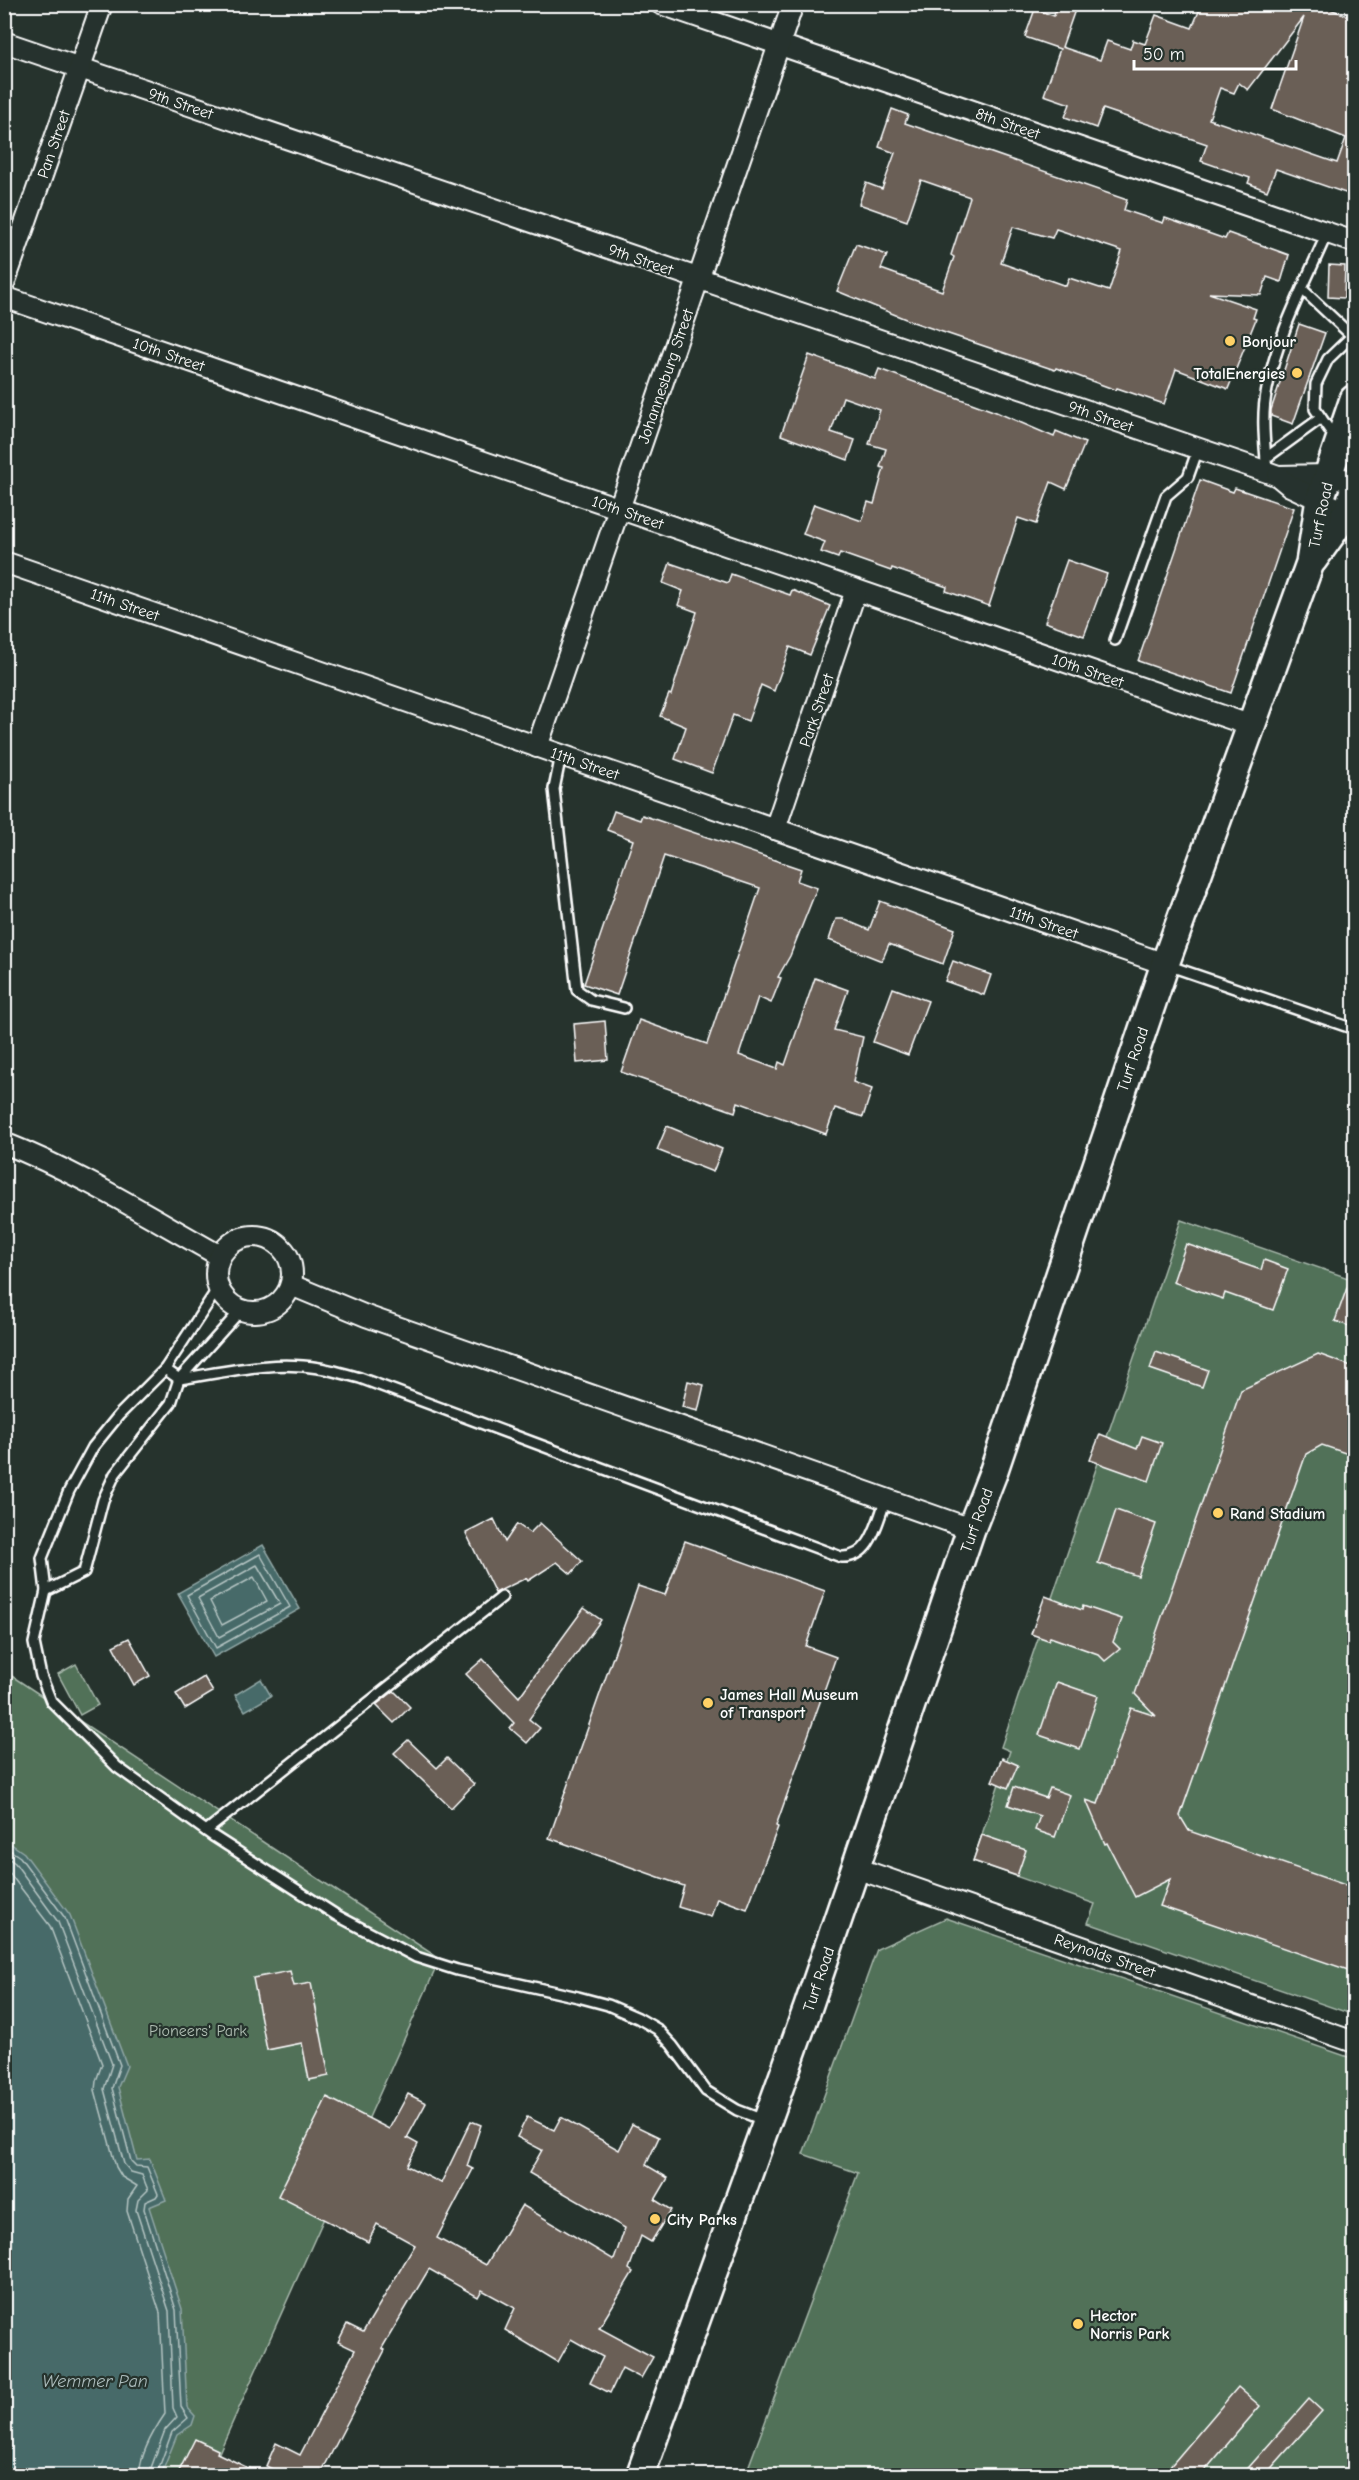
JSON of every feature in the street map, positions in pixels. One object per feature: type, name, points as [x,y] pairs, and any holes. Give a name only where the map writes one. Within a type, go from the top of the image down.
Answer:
[{"type":"main road","name":"Turf Road","points":[[640,2475],[856,1868],[971,1529],[993,1473],[1165,964],[1310,563],[1324,487],[1354,399]]},
{"type":"main road","name":"Turf Road","points":[[1310,563],[1352,506]]},
{"type":"street","name":"Pan Street","points":[[4,284],[102,4]]},
{"type":"street","name":"8th Street","points":[[661,4],[1354,242]]},
{"type":"street","name":"Johannesburg Street","points":[[537,747],[793,4]]},
{"type":"street","name":"9th Street","points":[[4,42],[1198,449],[1270,469],[1290,486],[1324,487]]},
{"type":"street","name":"10th Street","points":[[4,297],[1252,726]]},
{"type":"street","points":[[1324,487],[1354,482]]},
{"type":"street","points":[[1324,487],[1352,506]]},
{"type":"street","name":"11th Street","points":[[4,562],[1165,964]]},
{"type":"street","name":"Park Street","points":[[775,829],[856,591]]},
{"type":"street","points":[[4,1143],[30,1153],[106,1192],[220,1256]]},
{"type":"street","points":[[257,1236],[267,1239],[285,1252],[291,1262],[291,1285],[287,1294],[272,1308],[262,1312],[241,1310],[224,1298],[218,1288],[216,1266],[220,1256],[236,1241],[257,1236]]},
{"type":"street","points":[[291,1285],[388,1324],[971,1529]]},
{"type":"street","name":"Reynolds Street","points":[[856,1868],[1354,2042]]},
{"type":"lane","points":[[1270,469],[1264,433],[1266,390],[1284,325],[1327,233]]},
{"type":"lane","points":[[1302,289],[1353,335],[1328,359],[1317,384],[1315,409],[1339,445]]},
{"type":"lane","points":[[1270,469],[1321,418]]},
{"type":"lane","points":[[1115,640],[1166,496],[1188,477],[1198,449]]},
{"type":"lane","points":[[561,755],[554,789],[577,990],[591,1000],[624,1008]]},
{"type":"lane","points":[[1165,964],[1354,1029]]},
{"type":"lane","points":[[218,1288],[165,1369],[104,1433],[78,1472],[42,1558],[46,1591],[34,1644],[41,1676],[51,1701],[117,1767],[206,1831],[336,1915],[416,1957],[457,1970],[608,2005],[638,2018],[657,2029],[706,2091],[719,2101],[767,2122]]},
{"type":"lane","points":[[46,1591],[84,1572],[103,1500],[115,1474],[171,1403],[179,1379],[241,1310]]},
{"type":"lane","points":[[165,1369],[179,1379],[262,1366],[302,1366],[339,1372],[444,1408],[841,1557],[852,1558],[860,1554],[867,1545],[886,1499]]},
{"type":"lane","points":[[206,1831],[502,1597]]},
{"type":"green space","name":"Rand Stadium","points":[[1181,1220],[1354,1280],[1354,2015],[1088,1923],[1095,1904],[973,1861],[1010,1751],[1001,1747]]},
{"type":"green space","points":[[76,1664],[98,1705],[80,1715],[58,1674]]},
{"type":"green space","name":"Pioneers' Park","points":[[4,1671],[440,1959],[209,2475],[5,2475]]},
{"type":"green space","name":"Hector Norris Park","points":[[946,1918],[1354,2059],[1354,2475],[745,2476],[858,2173],[803,2154],[877,1949]]},
{"type":"water","points":[[263,1545],[300,1609],[214,1657],[178,1593]]},
{"type":"water","points":[[261,1679],[271,1696],[245,1711],[235,1695]]},
{"type":"water","name":"Wemmer Pan","points":[[4,1839],[24,1853],[70,1915],[127,2066],[118,2087],[137,2160],[150,2159],[166,2200],[149,2207],[182,2309],[187,2407],[195,2416],[192,2425],[177,2435],[161,2475],[5,2475]]},
{"type":"building","points":[[1057,4],[1077,4],[1062,47],[1100,60],[1107,41],[1130,49],[1133,40],[1145,44],[1156,15],[1192,28],[1202,4],[1317,4],[1354,18],[1354,196],[1276,169],[1267,191],[1248,183],[1250,178],[1201,161],[1207,144],[1103,109],[1096,128],[1065,117],[1070,104],[1044,95],[1060,49],[1025,37],[1035,9],[1054,16]],"holes":[[[1304,17],[1272,109],[1346,138],[1337,163],[1209,119],[1220,88],[1234,93],[1239,83],[1248,90]]]},
{"type":"building","points":[[892,109],[908,115],[905,123],[1127,200],[1124,210],[1163,223],[1165,218],[1225,239],[1228,233],[1289,255],[1281,282],[1267,277],[1261,295],[1209,293],[1256,309],[1253,318],[1256,319],[1228,389],[1176,369],[1164,404],[913,322],[837,291],[856,244],[887,255],[881,269],[942,291],[954,257],[951,255],[970,197],[921,180],[907,221],[859,204],[866,183],[882,189],[895,153],[879,147]],"holes":[[[1013,227],[1052,238],[1056,229],[1122,251],[1109,291],[1069,278],[1066,286],[1001,263]]]},
{"type":"building","points":[[1329,265],[1345,266],[1344,298],[1328,297]]},
{"type":"building","points":[[1299,324],[1325,333],[1293,424],[1271,416],[1271,410]]},
{"type":"building","points":[[809,355],[875,379],[879,369],[996,412],[1054,437],[1056,431],[1085,443],[1066,489],[1051,482],[1036,524],[1018,518],[989,606],[946,591],[947,587],[892,568],[891,571],[840,553],[838,558],[821,552],[825,542],[803,534],[814,504],[862,521],[868,502],[874,504],[884,468],[880,467],[886,449],[869,444],[880,410],[843,397],[831,432],[855,440],[848,460],[781,435]]},
{"type":"building","points":[[1200,480],[1233,492],[1235,488],[1294,508],[1231,693],[1138,661]]},
{"type":"building","points":[[1067,560],[1107,574],[1084,636],[1045,622]]},
{"type":"building","points":[[670,563],[728,583],[731,574],[790,595],[792,590],[830,606],[810,655],[790,647],[774,691],[761,685],[748,721],[733,715],[712,773],[675,759],[686,727],[660,716],[669,694],[671,695],[697,612],[678,605],[683,591],[663,583]]},
{"type":"building","points":[[614,811],[640,820],[642,815],[801,869],[797,881],[817,888],[790,956],[778,977],[781,978],[771,1003],[758,997],[739,1055],[777,1069],[779,1062],[785,1065],[815,978],[848,990],[834,1030],[863,1037],[853,1082],[872,1089],[863,1117],[835,1108],[826,1134],[738,1102],[735,1112],[621,1072],[639,1020],[707,1044],[760,888],[664,856],[617,995],[584,984],[633,840],[607,830]]},
{"type":"building","points":[[880,901],[955,929],[943,964],[889,944],[882,961],[829,940],[836,919],[843,919],[869,930]]},
{"type":"building","points":[[953,961],[991,975],[984,995],[945,981]]},
{"type":"building","points":[[893,988],[928,1001],[908,1055],[873,1042]]},
{"type":"building","points":[[605,1021],[608,1060],[577,1063],[574,1024]]},
{"type":"building","points":[[667,1126],[722,1149],[713,1172],[657,1150]]},
{"type":"building","points":[[1186,1244],[1261,1270],[1264,1260],[1288,1269],[1273,1310],[1225,1293],[1223,1299],[1173,1282]]},
{"type":"building","points":[[1352,1274],[1354,1274],[1354,1328],[1335,1321]]},
{"type":"building","points":[[1156,1352],[1208,1370],[1202,1387],[1150,1369]]},
{"type":"building","points":[[1318,1354],[1354,1367],[1354,1456],[1322,1445],[1306,1454],[1180,1816],[1189,1831],[1354,1888],[1354,1972],[1160,1906],[1170,1879],[1135,1897],[1107,1843],[1105,1844],[1086,1800],[1098,1804],[1131,1708],[1156,1716],[1135,1694],[1241,1390]]},
{"type":"building","points":[[688,1381],[704,1385],[698,1411],[682,1407]]},
{"type":"building","points":[[1100,1434],[1137,1449],[1142,1436],[1162,1443],[1149,1481],[1090,1460]]},
{"type":"building","points":[[1116,1510],[1156,1524],[1138,1576],[1098,1563]]},
{"type":"building","points":[[494,1519],[505,1542],[517,1524],[530,1533],[540,1523],[582,1561],[571,1574],[557,1562],[528,1581],[526,1578],[495,1593],[466,1533]]},
{"type":"building","points":[[685,1541],[825,1591],[806,1646],[836,1657],[776,1826],[778,1827],[747,1909],[717,1898],[711,1917],[678,1907],[684,1886],[549,1838],[638,1586],[665,1595]]},
{"type":"building","points":[[1045,1596],[1082,1610],[1083,1606],[1122,1619],[1113,1642],[1120,1649],[1105,1661],[1098,1654],[1050,1637],[1048,1640],[1031,1634]]},
{"type":"building","points":[[584,1608],[601,1620],[529,1719],[540,1728],[527,1743],[510,1728],[514,1723],[466,1674],[483,1659],[519,1697]]},
{"type":"building","points":[[129,1638],[150,1676],[134,1685],[113,1646]]},
{"type":"building","points":[[204,1677],[213,1692],[185,1709],[176,1694]]},
{"type":"building","points":[[1057,1682],[1098,1696],[1080,1749],[1039,1735]]},
{"type":"building","points":[[394,1691],[410,1707],[394,1723],[376,1705]]},
{"type":"building","points":[[408,1740],[437,1768],[447,1758],[474,1784],[451,1808],[394,1753]]},
{"type":"building","points":[[1002,1758],[1018,1765],[1008,1788],[992,1781]]},
{"type":"building","points":[[1014,1787],[1046,1798],[1050,1788],[1070,1795],[1055,1837],[1035,1830],[1040,1816],[1008,1805]]},
{"type":"building","points":[[982,1835],[1026,1850],[1017,1876],[973,1861]]},
{"type":"building","points":[[290,1971],[294,1986],[311,1983],[329,2076],[309,2080],[302,2043],[267,2050],[253,1978]]},
{"type":"building","points":[[408,2094],[426,2103],[407,2138],[418,2144],[407,2166],[441,2183],[471,2121],[481,2125],[467,2166],[473,2169],[437,2238],[486,2265],[522,2205],[614,2260],[625,2228],[529,2173],[542,2150],[517,2137],[527,2117],[554,2130],[561,2117],[619,2150],[632,2124],[659,2137],[646,2165],[668,2178],[655,2200],[671,2210],[651,2242],[641,2236],[629,2269],[633,2272],[599,2328],[653,2357],[641,2378],[622,2368],[610,2393],[590,2383],[603,2357],[571,2339],[558,2362],[505,2330],[515,2308],[482,2290],[478,2297],[429,2269],[382,2348],[385,2350],[320,2475],[284,2475],[266,2466],[276,2443],[300,2455],[355,2350],[338,2342],[347,2324],[363,2332],[415,2245],[377,2224],[368,2242],[278,2196],[327,2097],[389,2129]]},
{"type":"building","points":[[1238,2387],[1260,2406],[1201,2475],[1163,2475]]},
{"type":"building","points":[[1309,2399],[1322,2411],[1265,2475],[1242,2475]]},
{"type":"building","points":[[195,2439],[218,2450],[217,2453],[263,2475],[177,2475]]},
{"type":"place","name":"Bonjour","points":[[1230,341]]},
{"type":"place","name":"TotalEnergies","points":[[1297,373]]},
{"type":"place","name":"Rand Stadium","points":[[1218,1513]]},
{"type":"place","name":"James Hall Museum of Transport","points":[[708,1703]]},
{"type":"place","name":"City Parks","points":[[655,2219]]},
{"type":"place","name":"Hector Norris Park","points":[[1078,2324]]}]
